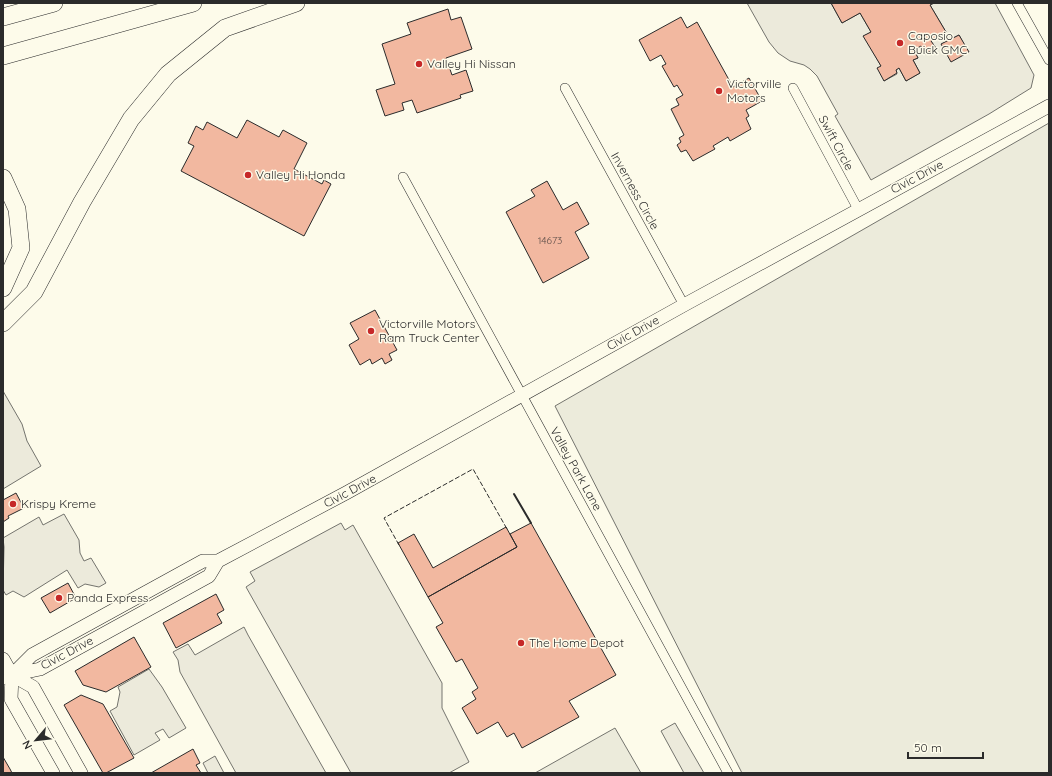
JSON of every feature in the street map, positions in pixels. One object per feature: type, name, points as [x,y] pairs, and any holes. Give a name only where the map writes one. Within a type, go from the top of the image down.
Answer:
[{"type":"highway","points":[[3,17],[54,3]]},
{"type":"highway","points":[[3,56],[193,3]]},
{"type":"highway","points":[[3,323],[34,292],[82,202],[131,119],[168,74],[225,28],[296,3]]},
{"type":"highway","points":[[3,178],[17,209],[21,248],[3,288]]},
{"type":"street","points":[[1017,3],[1049,60]]},
{"type":"street","name":"Inverness Circle","points":[[565,88],[684,305]]},
{"type":"street","name":"Swift Circle","points":[[793,88],[858,209]]},
{"type":"street","name":"Civic Drive","points":[[7,677],[40,669],[209,576],[218,561],[346,493],[858,209],[1049,106]]},
{"type":"street","name":"Valley Park Lane","points":[[403,177],[728,773]]},
{"type":"street","points":[[3,659],[11,699],[53,773]]},
{"type":"street","points":[[7,677],[33,687],[81,773]]},
{"type":"shaded area","points":[[747,3],[831,3],[842,23],[860,13],[871,32],[864,36],[881,66],[884,81],[897,74],[896,70],[899,68],[906,81],[920,73],[913,60],[918,58],[914,50],[921,46],[925,54],[935,48],[931,41],[946,32],[930,5],[934,3],[995,3],[1034,75],[1031,88],[989,114],[871,180],[835,116],[838,114],[817,76],[804,65],[790,61],[778,53],[769,42]],"holes":[[[959,35],[968,52],[942,44]]]},
{"type":"shaded area","points":[[1049,123],[1049,773],[742,773],[555,406]]},
{"type":"shaded area","points":[[3,391],[22,424],[27,441],[41,466],[3,489]]},
{"type":"shaded area","points":[[64,514],[79,540],[80,553],[84,561],[91,558],[106,583],[99,587],[85,584],[78,588],[67,570],[24,597],[13,591],[6,595],[3,590],[3,538],[39,517],[43,525]]},
{"type":"shaded area","points":[[341,523],[345,530],[353,525],[442,683],[442,708],[469,762],[449,773],[351,773],[246,587],[255,581],[250,572]]},
{"type":"shaded area","points":[[244,627],[326,773],[236,773],[180,672],[178,660],[173,652],[188,644],[195,655]]},
{"type":"shaded area","points":[[149,669],[162,687],[186,728],[169,738],[163,729],[155,733],[160,740],[134,755],[110,711],[117,707],[120,692],[118,687]]},
{"type":"shaded area","points":[[675,723],[704,773],[684,773],[661,731]]},
{"type":"shaded area","points":[[615,728],[641,773],[535,773]]},
{"type":"shaded area","points":[[215,756],[224,773],[208,773],[203,763]]},
{"type":"building","name":"Caposio Buick GMC","points":[[831,3],[934,3],[930,5],[946,32],[931,41],[936,48],[925,54],[921,46],[914,50],[918,58],[913,60],[920,73],[906,81],[899,68],[896,70],[897,73],[884,81],[877,68],[881,66],[863,36],[871,32],[860,13],[842,23]]},
{"type":"building","name":"Valley Hi Nissan","points":[[448,9],[451,20],[461,17],[472,49],[446,58],[452,75],[466,70],[473,91],[460,95],[461,98],[417,113],[412,100],[402,103],[404,110],[385,116],[376,90],[395,84],[382,44],[411,34],[407,23]]},
{"type":"building","name":"Victorville Motors","points":[[681,17],[687,28],[697,22],[733,87],[749,78],[762,101],[746,110],[749,116],[746,118],[751,129],[730,141],[728,137],[713,146],[715,149],[693,161],[686,150],[681,152],[677,145],[681,142],[679,138],[684,135],[671,109],[679,105],[676,99],[683,95],[677,85],[674,87],[662,66],[666,64],[661,55],[650,61],[639,40]]},
{"type":"building","points":[[959,35],[969,52],[951,62],[941,44]]},
{"type":"building","name":"Valley Hi Honda","points":[[247,120],[279,137],[283,130],[307,143],[294,169],[322,184],[324,180],[331,184],[304,236],[181,171],[194,146],[188,143],[196,126],[203,130],[207,122],[237,138]]},
{"type":"building","points":[[547,181],[563,210],[577,202],[589,224],[575,232],[589,258],[543,283],[506,212],[535,196],[531,190]]},
{"type":"building","name":"Victorville Motors Ram Truck Center","points":[[375,310],[397,350],[389,354],[392,360],[385,364],[382,358],[372,364],[370,359],[360,365],[349,345],[359,339],[350,323]]},
{"type":"building","name":"Krispy Kreme","points":[[16,493],[24,508],[8,516],[9,518],[3,522],[3,500]]},
{"type":"building","name":"The Home Depot","points":[[531,523],[616,675],[569,701],[579,717],[522,748],[514,733],[507,737],[498,722],[477,734],[462,708],[476,699],[472,692],[478,688],[462,659],[456,662],[436,627],[443,623],[428,597],[517,547],[510,534]]},
{"type":"building","points":[[506,527],[517,547],[428,597],[398,543],[414,534],[433,568]]},
{"type":"building","name":"Panda Express","points":[[68,583],[76,598],[50,613],[41,598]]},
{"type":"building","points":[[216,594],[224,610],[217,614],[222,623],[176,648],[163,623]]},
{"type":"building","points":[[134,637],[151,667],[106,692],[83,685],[75,671]]},
{"type":"building","points":[[81,695],[103,704],[134,758],[106,773],[103,773],[64,705]]},
{"type":"building","points":[[193,749],[200,763],[196,765],[201,773],[151,773]]},
{"type":"building","points":[[3,757],[10,769],[12,773],[3,773]]},
{"type":"fence","points":[[399,545],[384,518],[473,469],[507,529]]},
{"type":"wall","points":[[514,494],[531,523]]},
{"type":"place","name":"Caposio Buick GMC","points":[[900,43]]},
{"type":"place","name":"Valley Hi Nissan","points":[[419,64]]},
{"type":"place","name":"Victorville Motors","points":[[719,91]]},
{"type":"place","name":"Valley Hi Honda","points":[[248,175]]},
{"type":"place","name":"Victorville Motors Ram Truck Center","points":[[371,331]]},
{"type":"place","name":"Krispy Kreme","points":[[13,504]]},
{"type":"place","name":"Panda Express","points":[[59,598]]},
{"type":"place","name":"The Home Depot","points":[[521,643]]}]
